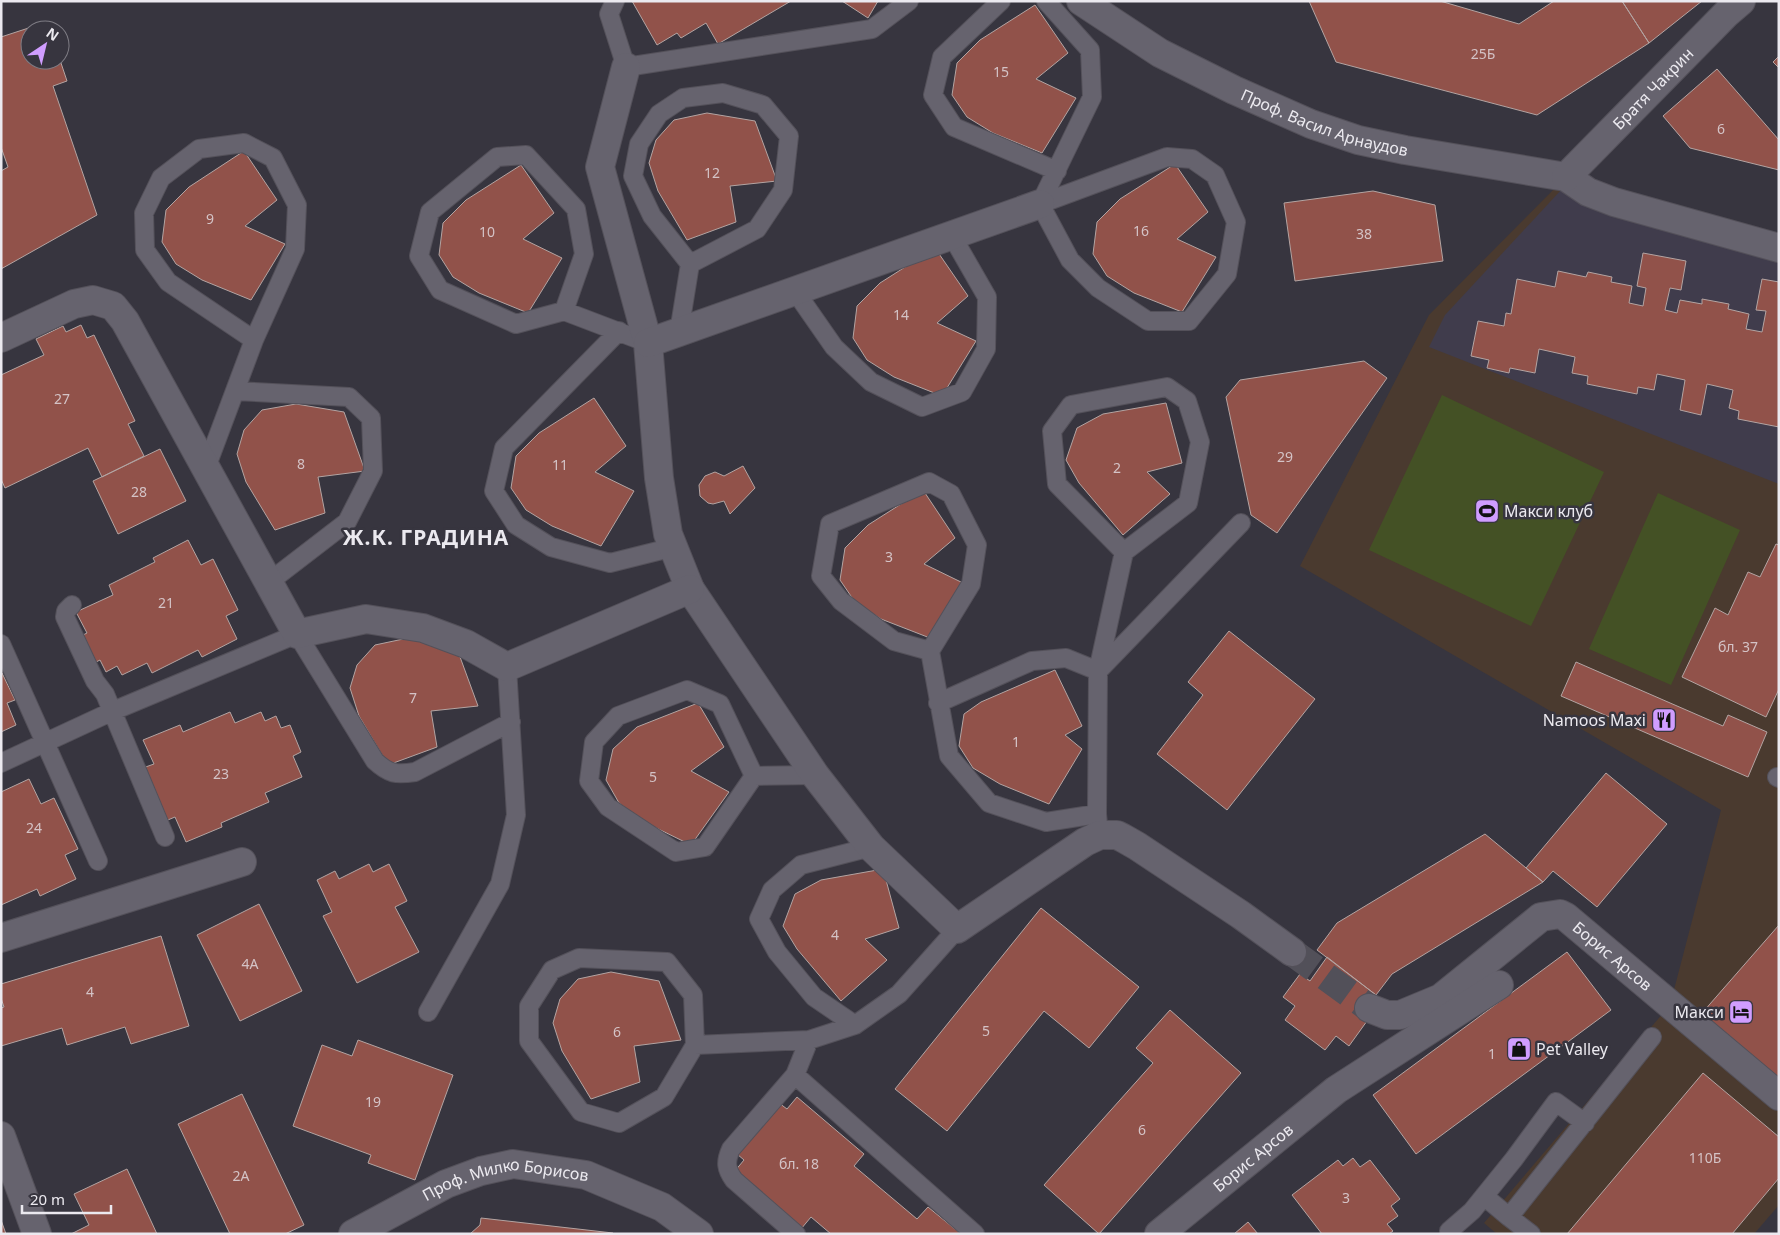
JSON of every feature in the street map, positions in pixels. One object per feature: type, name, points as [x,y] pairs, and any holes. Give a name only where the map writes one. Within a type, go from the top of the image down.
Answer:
[{"type":"street","name":"Проф. Васил Арнаудов","points":[[1081,1],[1160,53],[1234,90],[1311,124],[1358,140],[1577,185],[1614,202],[1779,248]]},
{"type":"street","name":"Братя Чакрин","points":[[1577,185],[1741,1]]},
{"type":"street","points":[[626,67],[600,167],[648,343],[659,478],[668,534],[690,589],[815,775],[871,847],[957,929],[1085,842],[1098,824],[1137,846],[1241,915],[1292,952]]},
{"type":"street","points":[[648,343],[1040,204]]},
{"type":"street","points":[[1,338],[74,304],[94,300],[113,306],[125,321],[297,634],[366,619],[423,628],[466,644],[507,667],[690,589]]},
{"type":"street","points":[[1,938],[242,862]]},
{"type":"street","name":"Борис Арсов","points":[[1369,1008],[1387,1015],[1400,1015],[1442,998],[1541,917],[1560,914],[1566,917],[1779,1096]]},
{"type":"street","name":"Борис Арсов","points":[[1159,1234],[1336,1090],[1499,985]]},
{"type":"street","points":[[1,1136],[37,1234]]},
{"type":"street","name":"Проф. Милко Борисов","points":[[353,1234],[446,1184],[481,1171],[513,1164],[586,1175],[662,1207],[699,1234]]},
{"type":"lane","points":[[607,6],[626,67],[872,29],[909,1]]},
{"type":"lane","points":[[1001,1],[942,57],[933,95],[954,127],[1057,171]]},
{"type":"lane","points":[[1040,204],[1092,97],[1090,50],[1046,1]]},
{"type":"lane","points":[[679,332],[690,264],[652,216],[633,176],[639,144],[659,114],[684,98],[723,93],[763,105],[789,136],[783,190],[758,229],[690,264]]},
{"type":"lane","points":[[206,468],[254,340],[295,249],[297,205],[273,158],[244,143],[199,150],[161,178],[144,213],[145,250],[168,282],[254,340]]},
{"type":"lane","points":[[564,310],[584,254],[576,209],[526,155],[497,156],[430,212],[419,256],[440,290],[516,324],[564,310],[648,343]]},
{"type":"lane","points":[[1167,157],[1192,159],[1215,175],[1236,222],[1227,274],[1189,321],[1148,321],[1098,288],[1070,260],[1040,204],[1167,157]]},
{"type":"lane","points":[[795,291],[834,347],[870,382],[922,407],[962,392],[986,349],[987,297],[952,236]]},
{"type":"lane","points":[[619,332],[504,448],[494,491],[516,525],[551,547],[610,563],[674,547]]},
{"type":"lane","points":[[930,651],[894,641],[841,601],[821,576],[830,524],[929,482],[951,494],[977,545],[971,584],[930,651],[949,756],[989,803],[1046,822],[1098,824],[1098,671],[1124,552],[1188,503],[1200,442],[1187,401],[1167,387],[1071,405],[1052,431],[1057,484],[1124,552]]},
{"type":"lane","points":[[235,391],[350,397],[371,418],[373,470],[347,522],[269,582]]},
{"type":"lane","points":[[1098,671],[1241,523]]},
{"type":"lane","points":[[72,605],[66,611],[65,617],[95,681],[105,694],[113,711],[165,837]]},
{"type":"lane","points":[[1,763],[113,711],[297,634],[375,761],[386,771],[400,775],[415,772],[511,722]]},
{"type":"lane","points":[[1,644],[98,860]]},
{"type":"lane","points":[[938,703],[1032,661],[1066,658],[1098,671]]},
{"type":"lane","points":[[428,1012],[500,884],[516,815],[507,667]]},
{"type":"lane","points":[[688,690],[720,704],[754,776],[705,848],[676,852],[608,807],[589,782],[594,742],[618,716],[688,690]]},
{"type":"lane","points":[[754,776],[815,775]]},
{"type":"lane","points":[[855,1025],[814,997],[776,952],[759,919],[772,890],[801,865],[871,847]]},
{"type":"lane","points":[[695,1045],[809,1040],[855,1025],[899,994],[957,929]]},
{"type":"lane","points":[[579,958],[667,962],[693,995],[695,1045],[664,1097],[619,1123],[581,1112],[529,1041],[529,1006],[552,970],[579,958]]},
{"type":"lane","points":[[1509,1217],[1652,1038]]},
{"type":"lane","points":[[796,1234],[734,1180],[727,1171],[726,1160],[731,1149],[795,1076],[809,1040]]},
{"type":"lane","points":[[795,1076],[975,1234]]},
{"type":"lane","points":[[1449,1231],[1472,1211],[1556,1102],[1584,1123]]},
{"type":"lane","points":[[1484,1196],[1531,1234]]},
{"type":"shaded area","points":[[1566,177],[1779,247],[1779,1205],[1754,1234],[1497,1234],[1484,1223],[1670,1005],[1721,810],[1300,566],[1429,315]]},
{"type":"shaded area","points":[[1562,189],[1779,250],[1779,484],[1429,347],[1445,315]]},
{"type":"green space","name":"Макси клуб","points":[[1442,395],[1604,472],[1531,626],[1369,550]]},
{"type":"green space","points":[[1658,493],[1740,530],[1671,685],[1589,649]]},
{"type":"building","points":[[632,1],[791,1],[718,44],[706,23],[681,38],[677,33],[657,45]]},
{"type":"building","points":[[842,1],[878,1],[868,18]]},
{"type":"building","points":[[1309,1],[1440,1],[1519,24],[1554,1],[1622,1],[1649,43],[1537,115],[1336,62]]},
{"type":"building","points":[[1622,1],[1702,1],[1649,43]]},
{"type":"building","points":[[1035,5],[1068,53],[1036,79],[1076,98],[1042,153],[993,133],[967,117],[952,95],[957,63],[980,40]]},
{"type":"building","points":[[20,31],[20,70],[63,70],[67,81],[53,86],[97,215],[1,269],[1,171],[8,167],[1,147],[1,37]]},
{"type":"building","points":[[1779,56],[1779,68],[1773,62]]},
{"type":"building","points":[[1717,69],[1779,140],[1779,170],[1690,148],[1663,116]]},
{"type":"building","points":[[707,113],[755,121],[777,181],[730,186],[736,222],[687,240],[658,191],[649,163],[656,140],[674,120]]},
{"type":"building","points":[[244,151],[277,200],[245,226],[285,244],[251,300],[202,280],[176,264],[162,242],[166,210],[189,187]]},
{"type":"building","points":[[1175,164],[1208,212],[1177,239],[1216,257],[1182,312],[1134,293],[1107,276],[1093,254],[1097,222],[1120,199]]},
{"type":"building","points":[[521,165],[554,213],[523,239],[562,258],[528,313],[479,293],[453,277],[439,255],[443,223],[466,200]]},
{"type":"building","points":[[1373,191],[1435,205],[1443,261],[1295,281],[1284,203]]},
{"type":"building","points":[[935,248],[968,296],[937,323],[976,341],[942,396],[894,377],[867,360],[853,338],[857,306],[880,283]]},
{"type":"building","points":[[1643,253],[1686,261],[1681,290],[1670,288],[1665,310],[1677,313],[1680,300],[1702,304],[1702,299],[1729,304],[1728,309],[1749,314],[1746,329],[1762,332],[1766,311],[1756,310],[1762,279],[1779,282],[1779,427],[1738,419],[1739,411],[1729,408],[1733,390],[1707,384],[1701,415],[1680,410],[1685,380],[1657,374],[1654,390],[1638,387],[1637,394],[1587,384],[1588,376],[1572,373],[1575,357],[1539,349],[1535,373],[1510,368],[1509,373],[1487,368],[1489,360],[1471,356],[1478,321],[1504,326],[1506,313],[1511,314],[1517,279],[1555,287],[1558,271],[1586,277],[1588,272],[1612,277],[1611,282],[1632,286],[1629,303],[1643,306],[1646,288],[1637,286]]},
{"type":"building","points":[[81,325],[87,338],[94,335],[135,421],[128,424],[144,456],[102,477],[88,448],[5,488],[1,479],[1,375],[44,355],[36,339],[63,326],[66,332]]},
{"type":"building","points":[[1364,361],[1387,378],[1277,533],[1251,515],[1226,397],[1240,380]]},
{"type":"building","points":[[594,398],[626,446],[595,472],[634,491],[601,546],[552,526],[526,510],[511,488],[516,456],[539,433]]},
{"type":"building","points":[[1166,403],[1182,463],[1147,472],[1170,494],[1123,535],[1079,483],[1066,460],[1077,428],[1103,414]]},
{"type":"building","points":[[296,404],[344,412],[365,471],[318,477],[325,513],[275,530],[246,482],[237,454],[244,430],[262,410]]},
{"type":"building","points":[[160,449],[186,501],[118,534],[93,481]]},
{"type":"building","points":[[743,466],[755,488],[730,514],[724,501],[713,504],[708,503],[700,496],[699,485],[705,476],[715,472],[724,476]]},
{"type":"building","points":[[923,490],[955,538],[924,564],[963,583],[930,638],[881,619],[855,602],[840,580],[845,548],[868,525]]},
{"type":"building","points":[[188,540],[201,565],[213,559],[238,610],[226,616],[237,639],[202,657],[198,650],[152,673],[147,663],[122,675],[117,666],[106,672],[100,660],[92,664],[79,637],[87,633],[76,612],[113,595],[109,585],[155,562],[153,558]]},
{"type":"building","points":[[1776,544],[1779,545],[1779,689],[1766,717],[1682,677],[1715,608],[1728,615],[1748,572],[1760,577]]},
{"type":"building","points":[[1229,631],[1315,699],[1227,810],[1157,754],[1203,695],[1188,682]]},
{"type":"building","points":[[408,638],[456,646],[478,706],[431,711],[437,747],[388,765],[359,716],[350,688],[357,665],[375,645]]},
{"type":"building","name":"Namoos Maxi","points":[[1576,662],[1723,726],[1728,715],[1767,732],[1748,777],[1561,696]]},
{"type":"building","points":[[1055,670],[1082,726],[1065,735],[1082,749],[1049,804],[1000,784],[973,768],[959,746],[964,714],[981,702]]},
{"type":"building","points":[[1,673],[15,700],[7,703],[16,725],[1,732]]},
{"type":"building","points":[[698,703],[724,747],[691,771],[729,792],[691,845],[644,822],[619,803],[606,780],[613,749],[637,727]]},
{"type":"building","points":[[230,712],[235,723],[261,712],[265,721],[276,716],[281,728],[290,725],[301,752],[293,756],[302,777],[265,793],[269,802],[221,823],[222,827],[186,842],[175,817],[163,822],[140,769],[154,764],[143,740],[180,725],[183,732]]},
{"type":"building","points":[[1606,773],[1667,824],[1597,907],[1553,871],[1543,882],[1526,868]]},
{"type":"building","points":[[29,779],[41,804],[54,798],[78,849],[65,855],[76,879],[40,896],[37,889],[1,905],[1,792]]},
{"type":"building","points":[[1485,834],[1543,882],[1392,974],[1376,995],[1317,950],[1337,923]]},
{"type":"building","points":[[369,864],[373,872],[389,864],[407,901],[395,907],[419,952],[357,983],[323,916],[332,912],[317,880],[335,871],[339,879]]},
{"type":"building","points":[[883,869],[899,928],[865,939],[887,960],[841,1001],[797,949],[783,926],[795,894],[821,880]]},
{"type":"building","points":[[259,904],[302,991],[240,1021],[197,935]]},
{"type":"building","points":[[1041,908],[1139,987],[1089,1048],[1044,1011],[947,1131],[895,1089]]},
{"type":"building","name":"Макси","points":[[1779,925],[1779,1090],[1696,1020]]},
{"type":"building","points":[[161,936],[189,1026],[131,1044],[125,1027],[67,1045],[62,1028],[1,1046],[1,1008],[4,1007],[1,998],[1,984]]},
{"type":"building","points":[[1567,952],[1611,1010],[1416,1154],[1373,1095]]},
{"type":"building","points":[[1327,957],[1376,995],[1360,1015],[1367,1021],[1349,1046],[1336,1036],[1325,1050],[1285,1020],[1295,1006],[1283,997],[1300,974],[1310,981]]},
{"type":"building","points":[[611,972],[659,981],[681,1040],[634,1046],[640,1082],[591,1099],[562,1051],[553,1023],[560,999],[578,979]]},
{"type":"building","points":[[1170,1010],[1241,1073],[1099,1234],[1044,1185],[1153,1063],[1136,1048]]},
{"type":"building","points":[[358,1040],[453,1075],[415,1180],[368,1163],[371,1155],[293,1126],[322,1045],[352,1056]]},
{"type":"building","points":[[1703,1073],[1779,1137],[1779,1178],[1732,1234],[1567,1234]]},
{"type":"building","points":[[242,1094],[304,1225],[285,1234],[230,1234],[178,1124]]},
{"type":"building","points":[[797,1097],[864,1154],[854,1166],[917,1219],[928,1207],[961,1234],[831,1234],[811,1217],[801,1229],[734,1172],[744,1160],[737,1154],[779,1103],[787,1109]]},
{"type":"building","points":[[1353,1158],[1360,1167],[1370,1160],[1400,1199],[1391,1206],[1398,1216],[1387,1224],[1393,1231],[1389,1234],[1322,1234],[1292,1195],[1338,1160],[1343,1166]]},
{"type":"building","points":[[127,1169],[157,1234],[71,1234],[89,1225],[74,1194]]},
{"type":"building","points":[[481,1218],[613,1234],[470,1234],[480,1225]]},
{"type":"building","points":[[1,1220],[6,1234],[1,1234]]},
{"type":"building","points":[[1248,1222],[1258,1234],[1234,1234]]},
{"type":"tunnel","points":[[1292,952],[1369,1008]]},
{"type":"place","name":"Макси клуб","points":[[1487,511]]},
{"type":"place","name":"Namoos Maxi","points":[[1664,720]]},
{"type":"place","name":"Макси","points":[[1741,1012]]},
{"type":"place","name":"Pet Valley","points":[[1519,1049]]},
{"type":"district","name":"Ж.К. ГРАДИНА","points":[[426,537]]}]
